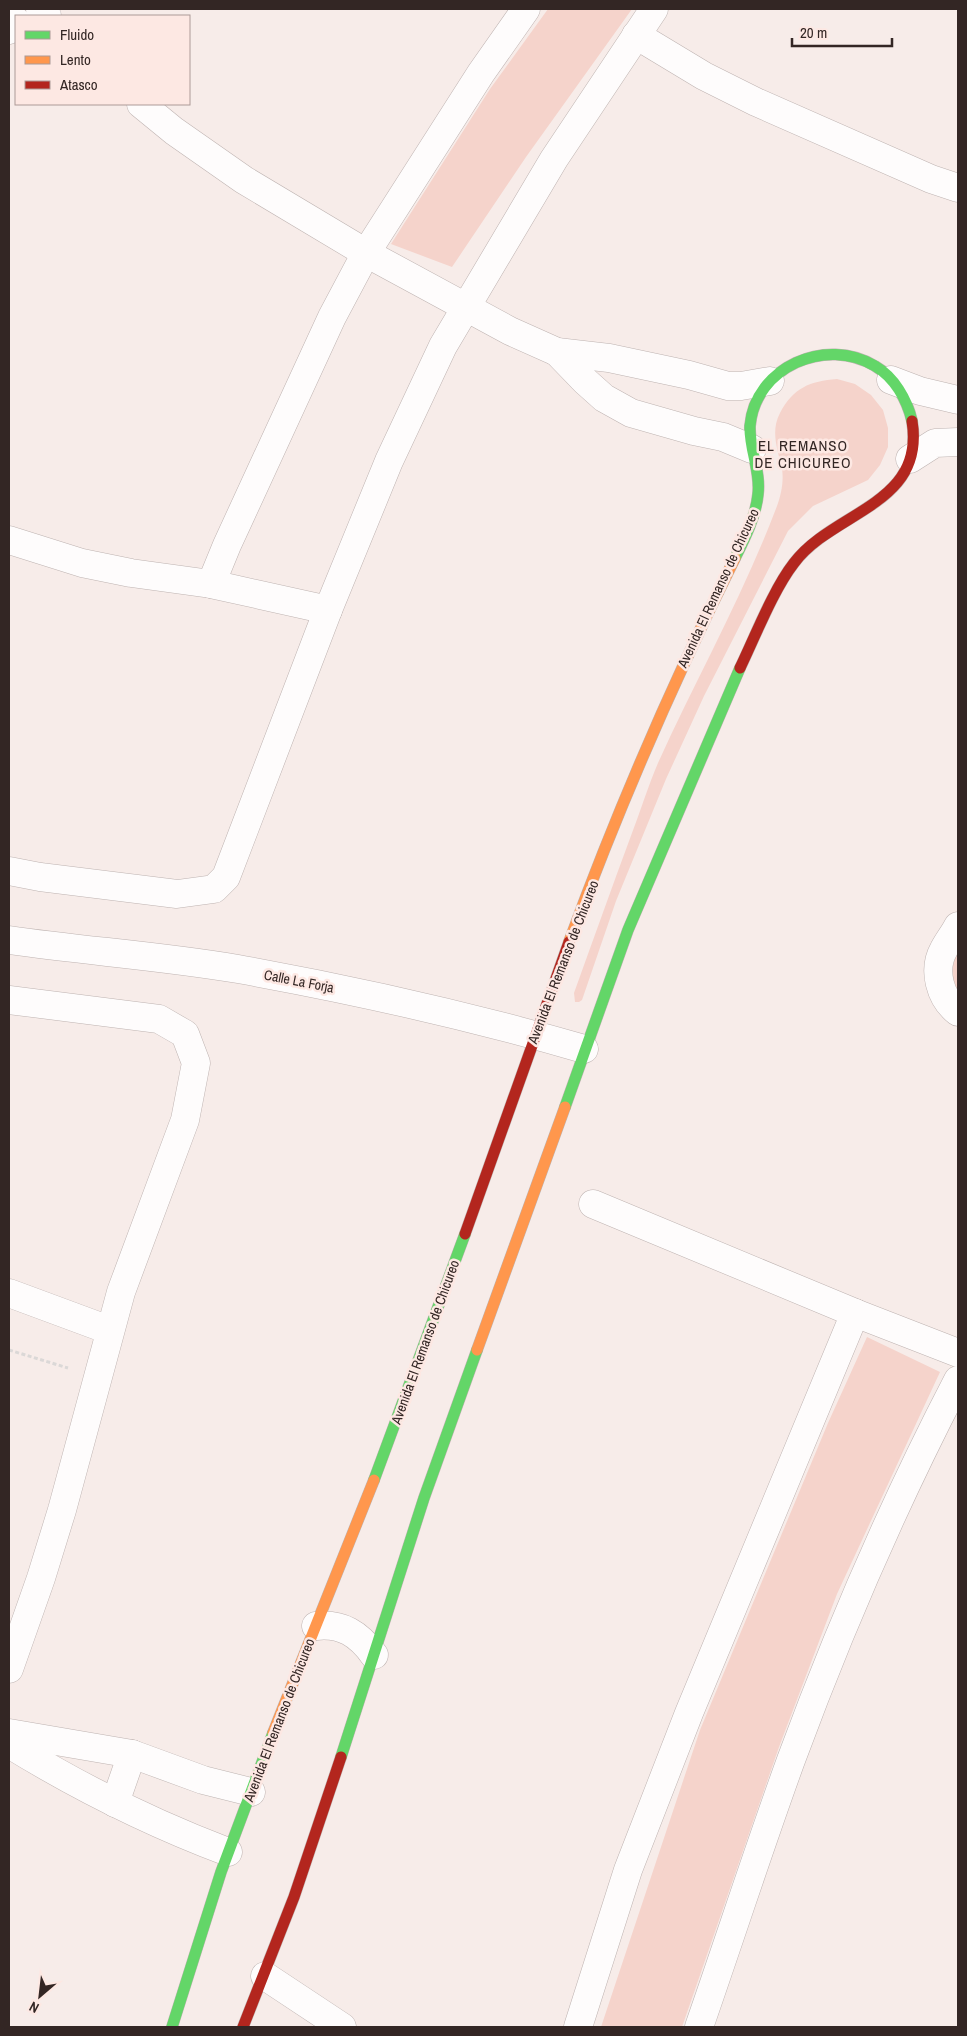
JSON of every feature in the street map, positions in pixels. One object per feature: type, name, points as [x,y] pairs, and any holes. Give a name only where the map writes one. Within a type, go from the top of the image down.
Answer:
[{"type":"street","points":[[211,584],[227,545],[332,317],[366,253],[481,72],[526,9]]},
{"type":"street","points":[[9,871],[40,877],[177,894],[214,888],[226,877],[328,610],[389,462],[443,346],[554,159],[654,9]]},
{"type":"street","points":[[636,35],[704,76],[756,102],[922,176],[958,188]]},
{"type":"street","points":[[142,105],[174,131],[244,180],[366,253],[510,331],[557,352],[609,358],[689,375],[728,386],[742,386],[770,381]]},
{"type":"street","points":[[557,352],[585,382],[604,398],[631,412],[694,431],[723,437],[752,449]]},
{"type":"street","name":"Avenida El Remanso de Chicureo","points":[[172,2027],[200,1934],[228,1852],[413,1379],[535,1035],[612,831],[688,652],[754,514],[759,487],[756,461],[750,436],[751,418],[758,399],[770,381],[781,370],[793,363],[818,355],[831,354],[850,356],[869,363],[881,370],[901,391],[912,417],[913,445],[905,473],[888,495],[866,511],[827,530],[809,544],[795,561],[750,648],[656,861],[584,1049],[551,1147],[436,1463],[296,1892],[265,1976],[243,2027]]},
{"type":"street","points":[[891,380],[920,391],[958,400]]},
{"type":"street","points":[[910,459],[935,443],[958,442]]},
{"type":"street","points":[[9,540],[82,563],[131,573],[211,584],[328,610]]},
{"type":"street","points":[[958,926],[943,950],[939,962],[938,976],[946,1000],[958,1012]]},
{"type":"street","name":"Calle La Forja","points":[[9,940],[237,969],[392,999],[584,1049]]},
{"type":"street","points":[[9,1000],[159,1019],[185,1034],[196,1063],[184,1120],[121,1292],[109,1330],[62,1510],[41,1578],[9,1669]]},
{"type":"street","points":[[593,1204],[856,1313],[958,1353]]},
{"type":"street","points":[[9,1292],[109,1330]]},
{"type":"street","points":[[578,2027],[628,1870],[682,1731],[856,1313]]},
{"type":"street","points":[[699,2027],[792,1759],[852,1603],[916,1462],[958,1380]]},
{"type":"street","points":[[316,1626],[335,1626],[346,1629],[365,1643],[374,1655]]},
{"type":"street","points":[[9,1733],[132,1754],[203,1780],[251,1792]]},
{"type":"street","points":[[9,1744],[65,1778],[115,1803],[172,1831],[228,1852]]},
{"type":"street","points":[[115,1803],[132,1754]]},
{"type":"street","points":[[265,1976],[342,2027]]},
{"type":"path","points":[[9,1350],[97,1377]]},
{"type":"shaded area","points":[[548,9],[632,9],[526,157],[452,267],[391,244],[490,89]]},
{"type":"shaded area","points":[[837,379],[855,384],[871,395],[883,410],[888,428],[888,447],[880,465],[868,480],[813,506],[788,531],[704,696],[666,779],[616,901],[582,1000],[575,1002],[574,993],[654,772],[750,571],[777,506],[783,478],[775,434],[777,420],[785,404],[803,387]]},
{"type":"shaded area","points":[[958,949],[958,994],[953,983],[952,972]]},
{"type":"shaded area","points":[[867,1337],[940,1372],[837,1594],[779,1747],[682,2027],[601,2027],[700,1730],[828,1423]]},
{"type":"traffic: fast","points":[[735,558],[752,519],[758,494],[758,477],[751,443],[750,426],[755,405],[765,388],[779,373],[796,363],[815,356],[836,354],[856,358],[875,366],[894,382],[907,405],[912,421]]},
{"type":"traffic: fast","points":[[565,1107],[628,930],[740,668]]},
{"type":"traffic: fast","points":[[374,1480],[465,1234]]},
{"type":"traffic: fast","points":[[341,1757],[424,1498],[477,1350]]},
{"type":"traffic: fast","points":[[172,2027],[221,1872],[273,1733]]},
{"type":"traffic: slow","points":[[569,942],[647,747],[689,652],[735,558]]},
{"type":"traffic: slow","points":[[477,1350],[565,1107]]},
{"type":"traffic: slow","points":[[273,1733],[374,1480]]},
{"type":"traffic: jam","points":[[740,668],[779,586],[794,563],[811,545],[873,504],[891,489],[905,471],[913,449],[912,421]]},
{"type":"traffic: jam","points":[[465,1234],[569,942]]},
{"type":"traffic: jam","points":[[243,2027],[294,1897],[341,1757]]},
{"type":"district","name":"EL REMANSO DE CHICUREO","points":[[803,454]]}]
